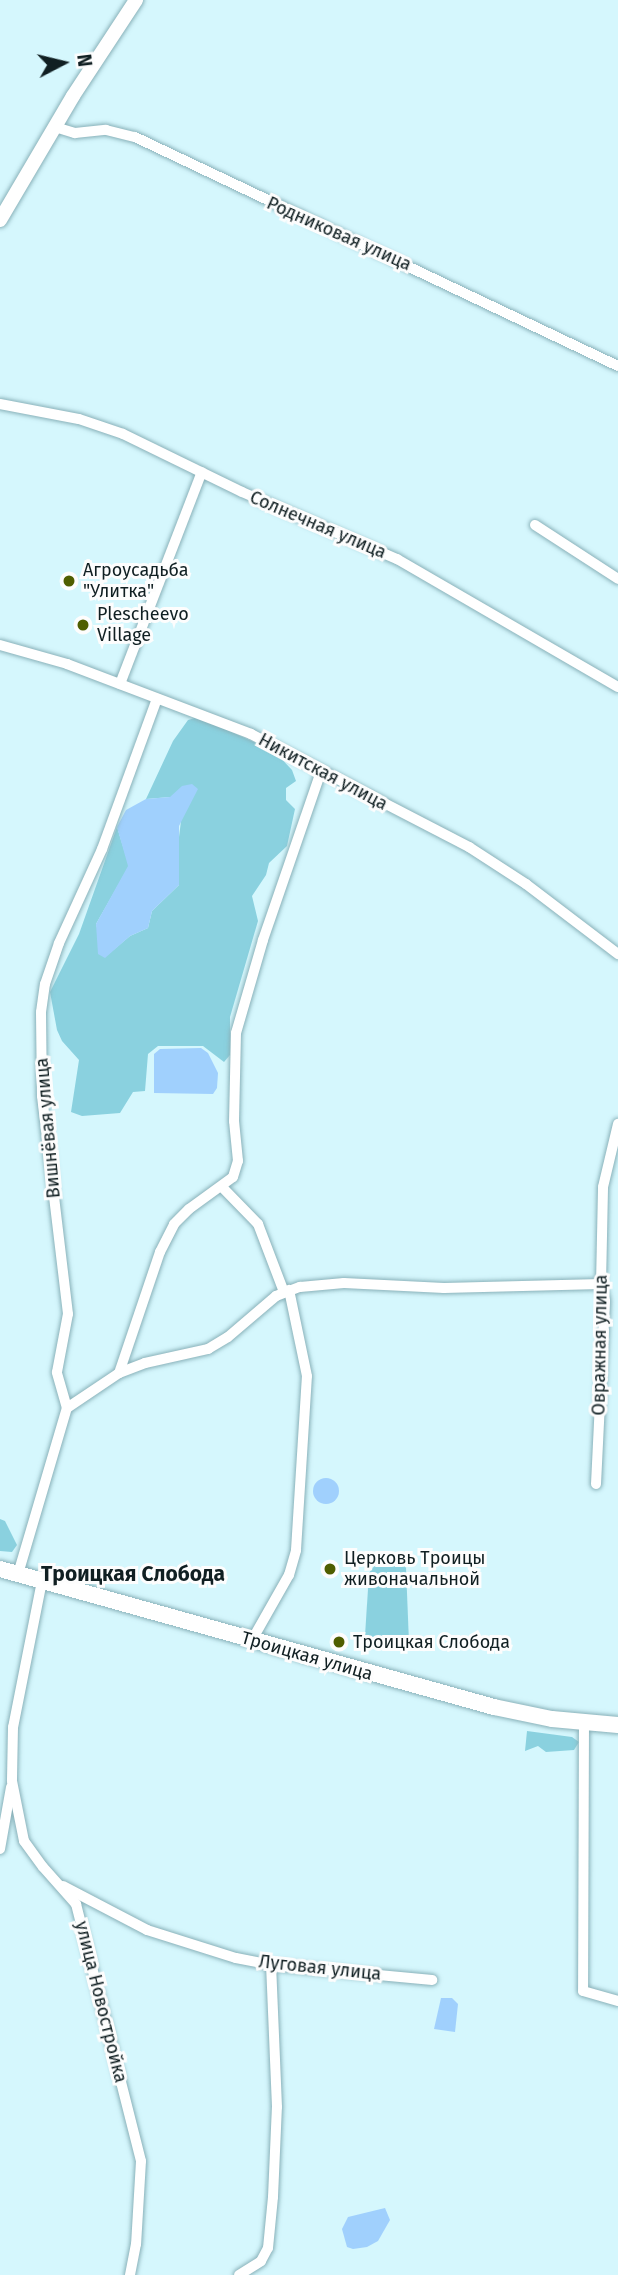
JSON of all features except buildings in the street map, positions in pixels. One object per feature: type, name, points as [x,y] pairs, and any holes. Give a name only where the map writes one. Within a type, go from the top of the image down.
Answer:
[{"type":"main road","name":"Троицкая улица","points":[[0,1569],[494,1707],[584,1723],[618,1725]]},
{"type":"street","points":[[0,220],[55,127],[136,0]]},
{"type":"street","name":"Родниковая улица","points":[[55,127],[75,133],[106,130],[135,137],[618,366]]},
{"type":"street","name":"Солнечная улица","points":[[0,404],[90,423],[123,434],[397,559],[618,687]]},
{"type":"street","points":[[120,684],[202,472]]},
{"type":"street","points":[[535,525],[618,579]]},
{"type":"street","name":"Никитская улица","points":[[0,645],[67,664],[251,734],[469,847],[527,884],[618,954]]},
{"type":"street","name":"Вишнёвая улица","points":[[67,1408],[57,1372],[68,1314],[42,1096],[41,1012],[46,984],[59,943],[102,849],[157,699]]},
{"type":"street","points":[[119,1373],[160,1252],[174,1224],[189,1209],[233,1177],[238,1161],[234,1121],[236,1033],[263,940],[321,772]]},
{"type":"street","name":"Овражная улица","points":[[596,1484],[605,1301],[601,1284],[603,1187],[618,1124]]},
{"type":"street","points":[[222,1187],[258,1224],[286,1291],[307,1376],[296,1550],[289,1575],[252,1640]]},
{"type":"street","points":[[19,1574],[67,1408],[119,1373],[145,1363],[208,1349],[228,1337],[286,1291],[344,1283],[444,1288],[601,1284]]},
{"type":"street","name":"улица Новостройка","points":[[41,1581],[13,1727],[12,1781],[24,1841],[76,1904],[141,2161],[136,2245],[130,2275]]},
{"type":"street","points":[[584,1723],[583,1991],[618,2001]]},
{"type":"street","points":[[0,1725],[13,1727]]},
{"type":"street","points":[[0,1849],[12,1781]]},
{"type":"street","name":"Луговая улица","points":[[56,1882],[147,1930],[199,1947],[271,1965],[432,1980]]},
{"type":"street","points":[[239,2275],[261,2261],[268,2248],[274,2197],[277,2107],[271,1965]]},
{"type":"shaded area","points":[[198,717],[274,751],[292,770],[296,781],[286,788],[286,800],[295,809],[287,846],[269,863],[266,875],[252,896],[258,921],[230,1017],[230,1055],[224,1062],[203,1046],[158,1046],[148,1054],[145,1091],[133,1092],[120,1113],[82,1116],[71,1112],[79,1060],[62,1041],[57,1030],[50,992],[79,934],[117,827],[129,866],[96,924],[105,957],[130,936],[148,928],[152,911],[179,885],[177,853],[181,821],[170,797],[146,799],[173,741],[188,720]]},
{"type":"shaded area","points":[[192,784],[198,789],[179,826],[179,885],[152,911],[148,928],[130,936],[105,958],[98,954],[96,924],[128,866],[117,827],[126,810],[146,799],[170,797],[182,786]]},
{"type":"shaded area","points":[[201,1048],[208,1053],[218,1073],[217,1088],[213,1094],[154,1093],[154,1054],[160,1049]]},
{"type":"shaded area","points":[[326,1478],[335,1482],[339,1491],[335,1500],[326,1504],[317,1500],[313,1491],[317,1482]]},
{"type":"shaded area","points":[[0,1519],[5,1521],[17,1545],[12,1552],[0,1551]]},
{"type":"shaded area","points":[[397,1554],[406,1568],[409,1643],[396,1649],[365,1636],[369,1573],[378,1561]]},
{"type":"shaded area","points":[[527,1731],[572,1737],[579,1742],[574,1750],[546,1752],[538,1746],[525,1751]]},
{"type":"shaded area","points":[[441,1998],[452,1998],[458,2004],[455,2032],[434,2029]]},
{"type":"shaded area","points":[[385,2208],[390,2220],[378,2241],[367,2247],[347,2247],[342,2229],[348,2217]]},
{"type":"place","name":"Агроусадьба \"Улитка\"","points":[[69,581]]},
{"type":"place","name":"Plescheevo Village","points":[[83,625]]},
{"type":"place","name":"Церковь Троицы живоначальной","points":[[330,1569]]},
{"type":"place","name":"Троицкая Слобода","points":[[339,1642]]},
{"type":"district","name":"Троицкая Слобода","points":[[133,1574]]}]
